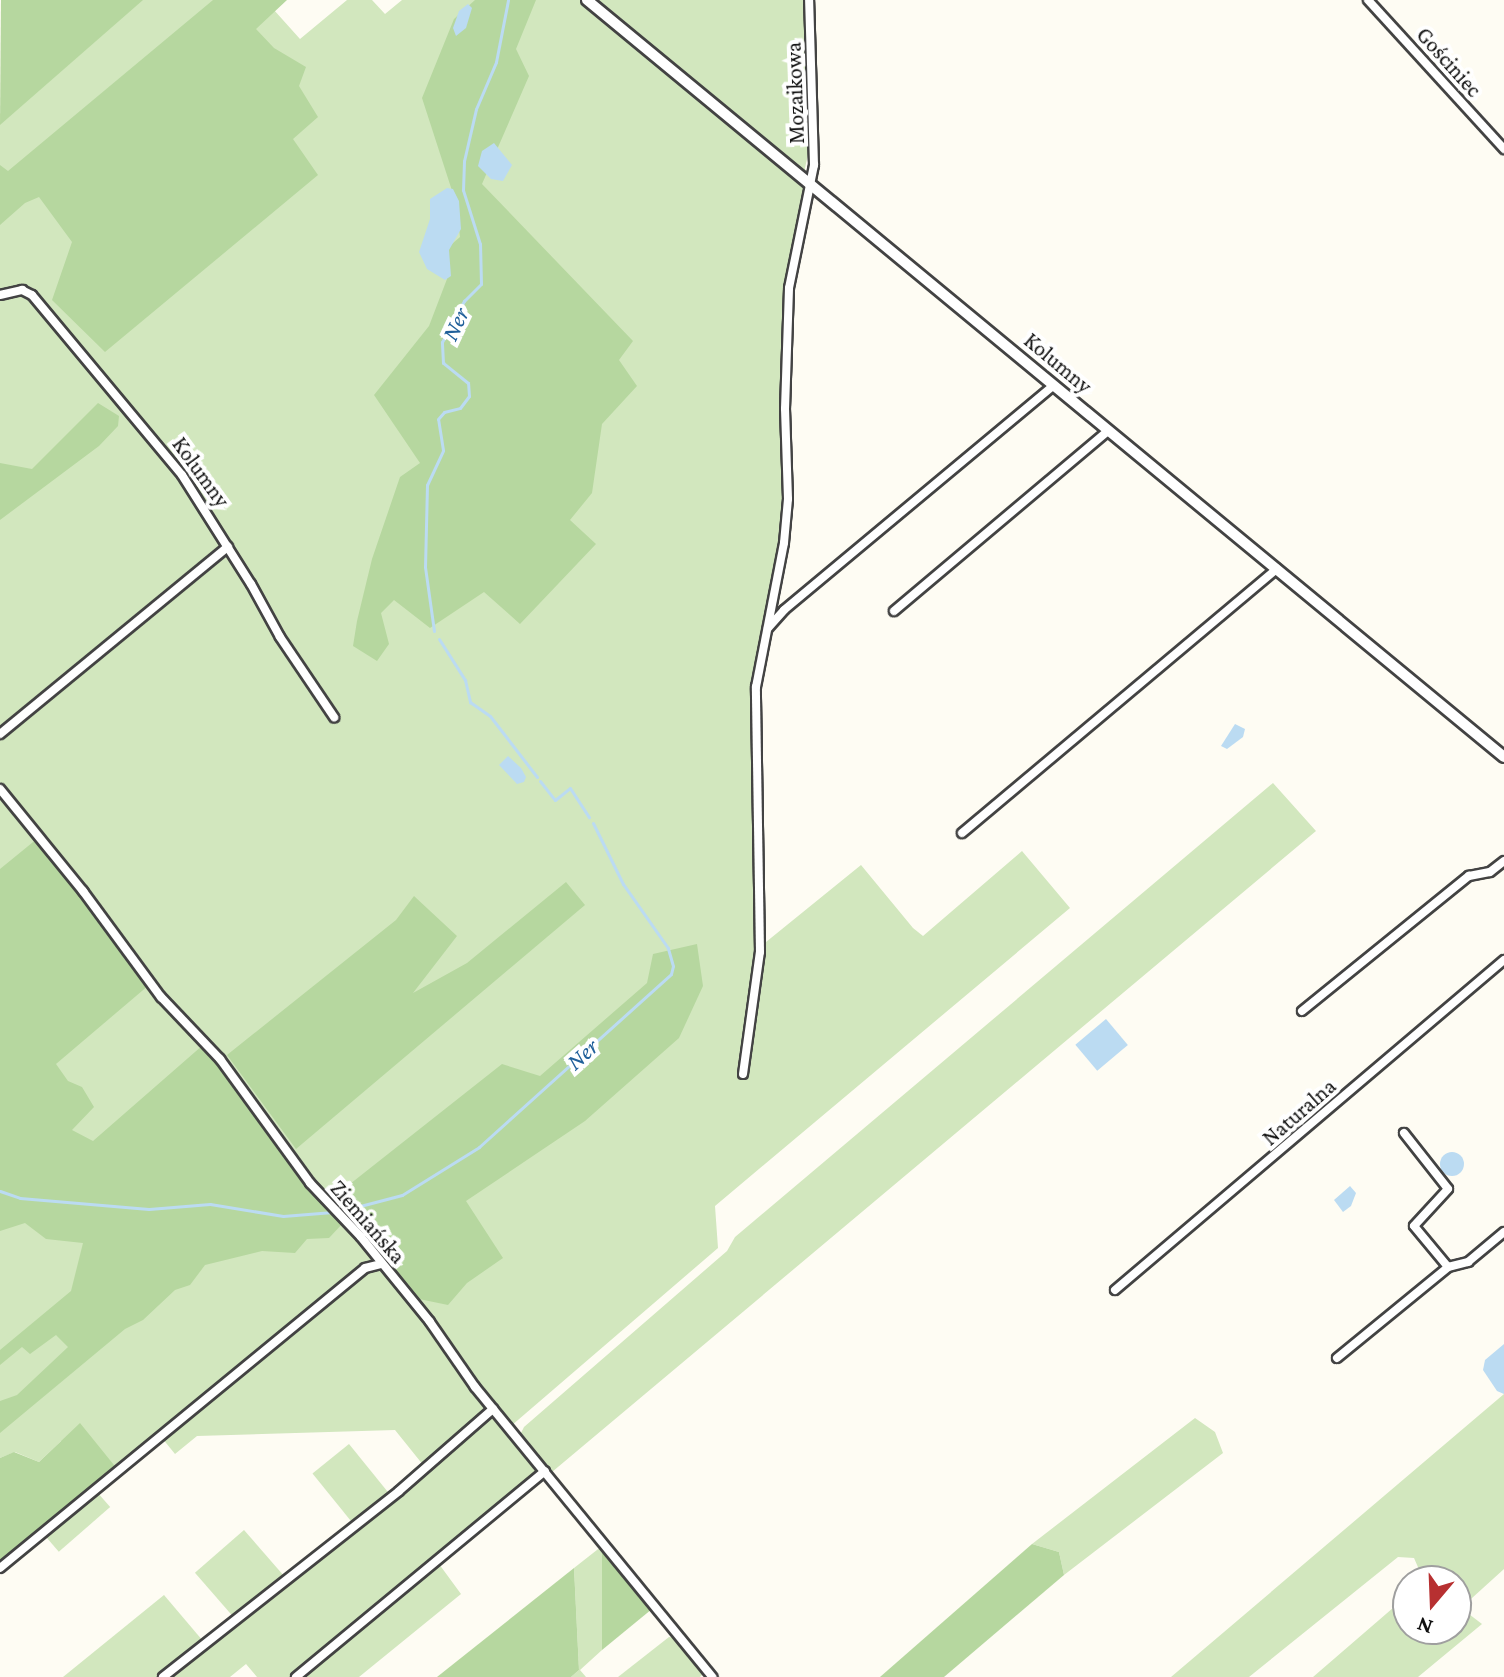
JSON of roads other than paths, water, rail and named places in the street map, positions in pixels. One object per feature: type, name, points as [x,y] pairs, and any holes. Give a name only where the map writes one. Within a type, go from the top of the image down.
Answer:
[{"type":"street","name":"Kolumny","points":[[587,0],[1504,757]]},
{"type":"street","name":"Mozaikowa","points":[[743,1074],[760,952],[756,697],[788,499],[785,409],[789,288],[810,184],[815,121],[809,0]]},
{"type":"street","name":"Gościniec","points":[[1368,0],[1504,149]]},
{"type":"street","name":"Kolumny","points":[[0,295],[22,290],[32,295],[182,475],[280,637],[334,717]]},
{"type":"street","points":[[767,629],[784,610],[1053,386]]},
{"type":"street","points":[[894,611],[1108,431]]},
{"type":"street","points":[[0,734],[228,547]]},
{"type":"street","points":[[962,833],[1277,569]]},
{"type":"street","name":"Ziemiańska","points":[[0,789],[83,891],[161,997],[220,1059],[310,1183],[430,1322],[493,1409],[712,1677]]},
{"type":"street","points":[[1302,1011],[1469,876],[1490,872],[1504,861]]},
{"type":"street","name":"Naturalna","points":[[1115,1290],[1504,960]]},
{"type":"street","points":[[1404,1133],[1448,1189],[1414,1226],[1448,1267]]},
{"type":"street","points":[[1337,1358],[1448,1267],[1468,1262],[1504,1232]]},
{"type":"street","points":[[0,1568],[365,1268],[381,1264]]},
{"type":"street","points":[[163,1677],[399,1491],[493,1409]]},
{"type":"street","points":[[296,1677],[545,1471]]},
{"type":"water","points":[[468,4],[472,8],[466,28],[456,36],[453,28],[459,11]]},
{"type":"water","points":[[494,143],[512,165],[503,181],[491,179],[478,166],[482,151]]},
{"type":"water","points":[[447,188],[453,189],[459,201],[461,229],[449,250],[451,276],[445,280],[427,269],[419,252],[430,219],[430,199]]},
{"type":"water","points":[[1235,724],[1245,729],[1243,737],[1227,749],[1221,746]]},
{"type":"water","points":[[508,756],[521,768],[526,777],[524,782],[517,784],[499,765]]},
{"type":"water","points":[[1106,1019],[1128,1045],[1097,1071],[1075,1045]]},
{"type":"water","points":[[1452,1152],[1461,1155],[1464,1164],[1461,1173],[1452,1176],[1443,1173],[1440,1164],[1443,1155]]},
{"type":"water","points":[[1350,1186],[1356,1193],[1351,1206],[1343,1212],[1334,1200]]},
{"type":"water","points":[[1504,1344],[1504,1394],[1497,1391],[1483,1370],[1485,1360]]},
{"type":"waterway","name":"Ner","points":[[434,631],[425,567],[427,485],[443,450],[438,419],[444,412],[460,408],[469,396],[468,383],[443,363],[442,342],[464,301],[481,284],[480,244],[463,190],[464,161],[476,109],[496,62],[508,0]]},
{"type":"waterway","name":"Ner","points":[[439,639],[465,680],[470,702],[490,716],[537,777]]},
{"type":"waterway","name":"Ner","points":[[540,781],[555,800],[570,788],[589,817]]},
{"type":"waterway","name":"Ner","points":[[341,1211],[402,1195],[479,1147],[671,974],[673,966],[668,948],[623,884],[593,823]]},
{"type":"waterway","name":"Ner","points":[[0,1191],[20,1198],[149,1209],[210,1204],[283,1216],[333,1212]]}]
